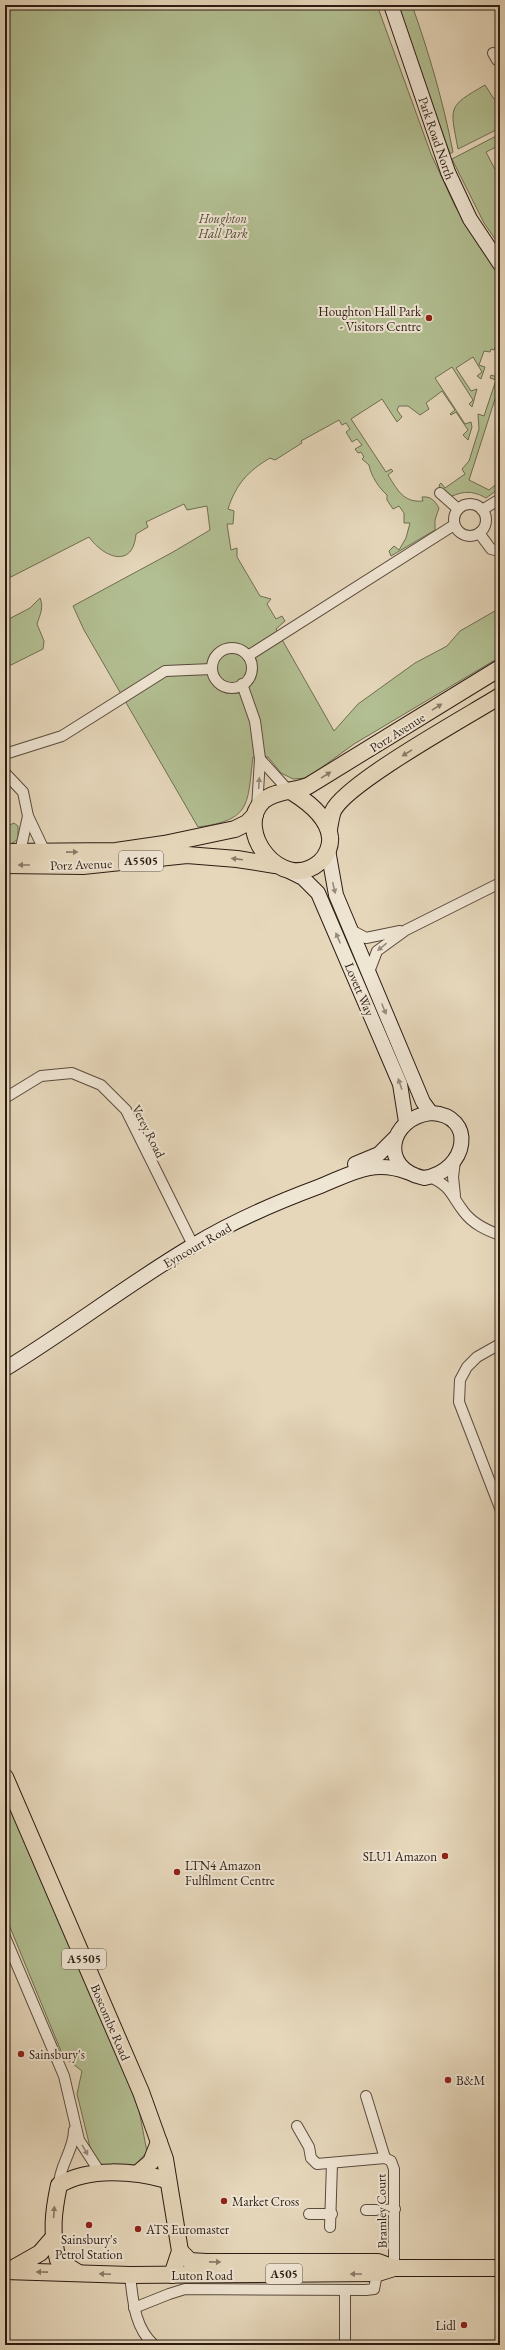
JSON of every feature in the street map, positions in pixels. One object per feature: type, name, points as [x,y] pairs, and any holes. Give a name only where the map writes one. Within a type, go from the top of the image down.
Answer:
[{"type":"main road","name":"Porz Avenue","points":[[290,792],[308,786],[500,668]]},
{"type":"main road","name":"Porz Avenue","points":[[329,829],[333,811],[345,796],[386,766],[500,696]]},
{"type":"main road","name":"A5505","points":[[256,811],[264,800],[275,794],[290,792]]},
{"type":"main road","points":[[290,792],[302,799],[318,813],[329,829],[330,840],[328,850]]},
{"type":"main road","name":"Porz Avenue","points":[[12,852],[116,851],[164,844],[235,829],[247,823],[256,811]]},
{"type":"main road","points":[[256,811],[254,825],[258,840],[264,853],[282,868]]},
{"type":"main road","name":"A5505","points":[[282,868],[311,869],[324,858],[328,850]]},
{"type":"main road","name":"Porz Avenue","points":[[5,865],[83,866],[187,855],[237,859],[282,868]]},
{"type":"main road","name":"Boscombe Road","points":[[5,1777],[138,2085],[165,2159],[167,2180],[180,2251],[172,2275]]},
{"type":"main road","points":[[138,2173],[151,2162],[159,2142]]},
{"type":"main road","points":[[76,2272],[58,2260],[53,2238],[54,2207],[59,2185],[72,2178],[101,2174],[138,2173],[167,2180]]},
{"type":"main road","name":"Luton Road","points":[[6,2271],[40,2253],[53,2238]]},
{"type":"main road","name":"Luton Road","points":[[180,2251],[190,2261],[378,2268]]},
{"type":"main road","name":"Luton Road","points":[[6,2271],[172,2275],[378,2268],[500,2268]]},
{"type":"street","name":"Park Road North","points":[[391,5],[454,186],[470,220],[500,264]]},
{"type":"street","points":[[440,493],[458,509]]},
{"type":"street","points":[[482,510],[500,499]]},
{"type":"street","points":[[468,504],[473,504],[482,510],[485,525],[479,533],[465,536],[454,526],[454,516],[458,509],[468,504]]},
{"type":"street","points":[[248,656],[454,526]]},
{"type":"street","points":[[479,533],[491,549],[500,552]]},
{"type":"street","points":[[225,649],[238,649],[248,656],[252,668],[247,680],[236,687],[223,685],[217,681],[212,669],[216,657],[225,649]]},
{"type":"street","points":[[5,754],[62,736],[166,672],[212,669]]},
{"type":"street","points":[[242,684],[255,721],[260,759],[256,811]]},
{"type":"street","points":[[260,759],[290,792]]},
{"type":"street","points":[[5,773],[23,792],[28,816],[45,852]]},
{"type":"street","points":[[12,852],[28,816]]},
{"type":"street","name":"Lovett Way","points":[[328,850],[336,895],[423,1102],[430,1113]]},
{"type":"street","name":"Lovett Way","points":[[282,868],[304,878],[318,893],[400,1084],[406,1122]]},
{"type":"street","points":[[369,972],[377,951],[406,930],[500,883]]},
{"type":"street","points":[[351,930],[366,938],[406,930]]},
{"type":"street","name":"Verey Road","points":[[5,1098],[41,1076],[72,1073],[101,1085],[126,1110],[191,1242]]},
{"type":"street","points":[[430,1177],[450,1167],[455,1161],[462,1147],[461,1137],[457,1127],[446,1116],[430,1113],[418,1116],[406,1122],[395,1138],[396,1159],[407,1172],[415,1176],[430,1177],[447,1186],[470,1219],[483,1229],[500,1235]]},
{"type":"street","name":"Eyncourt Road","points":[[5,1360],[137,1270],[299,1185],[379,1154],[395,1138]]},
{"type":"street","points":[[455,1161],[453,1177],[456,1200]]},
{"type":"street","name":"Eyncourt Road","points":[[5,1369],[191,1242],[241,1219],[363,1170],[385,1166],[407,1172]]},
{"type":"street","points":[[500,1344],[477,1357],[468,1367],[460,1380],[459,1402],[500,1508]]},
{"type":"street","points":[[5,1936],[64,2076],[74,2124],[79,2140],[101,2174]]},
{"type":"street","name":"Bramley Court","points":[[366,2096],[385,2158]]},
{"type":"street","points":[[59,2185],[59,2178],[71,2152],[74,2124]]},
{"type":"street","name":"Bramley Court","points":[[297,2126],[309,2147],[311,2158],[317,2164],[385,2158],[391,2161],[394,2169],[380,2210],[394,2268]]},
{"type":"street","points":[[330,2227],[332,2214],[332,2163]]},
{"type":"street","points":[[309,2214],[332,2214]]},
{"type":"street","points":[[134,2308],[185,2289],[374,2289],[378,2268]]},
{"type":"street","points":[[130,2275],[134,2308],[142,2331],[154,2345]]},
{"type":"street","points":[[345,2290],[345,2345]]},
{"type":"green space","name":"Houghton Hall Park","points":[[5,5],[377,5],[431,154],[455,206],[500,274],[500,335],[498,336],[500,336],[494,350],[491,349],[490,352],[484,351],[479,365],[485,367],[481,379],[477,376],[482,372],[473,357],[456,368],[471,391],[477,389],[472,407],[469,404],[473,400],[452,367],[435,378],[465,424],[471,422],[472,427],[468,440],[463,435],[468,430],[456,412],[451,415],[450,414],[455,410],[442,391],[426,403],[429,409],[420,415],[408,406],[399,406],[397,410],[402,417],[397,422],[382,399],[351,419],[386,472],[391,469],[393,471],[388,475],[401,494],[410,500],[416,501],[423,501],[422,497],[428,497],[436,503],[439,508],[435,520],[435,530],[391,556],[389,551],[394,546],[399,550],[406,538],[410,523],[404,523],[404,513],[399,506],[393,509],[387,500],[387,495],[373,477],[369,465],[362,459],[364,457],[361,452],[358,453],[355,449],[362,445],[357,439],[352,442],[346,432],[350,429],[346,423],[342,425],[339,420],[301,441],[302,443],[275,460],[270,458],[249,473],[239,485],[231,500],[228,509],[234,511],[233,524],[227,524],[231,550],[237,548],[237,557],[260,596],[271,599],[267,604],[276,619],[282,616],[285,621],[276,629],[334,731],[358,704],[415,663],[447,646],[460,631],[500,608],[500,657],[354,744],[307,778],[293,779],[281,773],[268,757],[253,757],[249,787],[244,807],[238,814],[229,820],[216,824],[198,827],[84,630],[73,606],[173,552],[210,530],[207,506],[187,510],[184,504],[146,522],[148,527],[136,534],[134,545],[130,552],[124,556],[110,555],[95,544],[89,537],[5,580]]},
{"type":"green space","points":[[397,5],[412,5],[430,59],[440,96],[453,152],[450,154]]},
{"type":"green space","points":[[485,85],[494,99],[500,96],[500,128],[458,149],[453,116],[454,109],[464,98]]},
{"type":"green space","points":[[500,134],[500,145],[486,152],[500,179],[500,246],[484,223],[452,159]]},
{"type":"green space","points":[[500,366],[498,389],[500,400],[495,399],[469,480],[489,490],[499,482],[500,488],[486,498],[481,495],[467,492],[448,498],[442,494],[439,485],[441,483],[445,488],[465,474],[462,469],[469,461],[479,429],[478,414],[484,416],[496,380],[490,378],[491,375],[497,377]]},
{"type":"green space","points":[[40,598],[42,608],[37,624],[44,641],[43,649],[5,668],[5,621],[30,608]]},
{"type":"green space","points":[[14,823],[18,826],[18,839],[10,845],[5,845],[5,827]]},
{"type":"green space","points":[[5,1795],[122,2066],[139,2110],[147,2152],[135,2165],[99,2165],[90,2147],[77,2094],[82,2071],[63,2056],[5,1915]]},
{"type":"place","name":"Houghton Hall Park - Visitors Centre","points":[[429,318]]},
{"type":"place","name":"SLU1 Amazon","points":[[445,1856]]},
{"type":"place","name":"LTN4 Amazon Fulfilment Centre","points":[[177,1872]]},
{"type":"place","name":"Sainsbury's","points":[[21,2054]]},
{"type":"place","name":"B&M","points":[[448,2080]]},
{"type":"place","name":"Market Cross","points":[[224,2201]]},
{"type":"place","name":"Sainsbury's Petrol Station","points":[[89,2225]]},
{"type":"place","name":"ATS Euromaster","points":[[138,2229]]},
{"type":"place","name":"Lidl","points":[[464,2325]]}]
